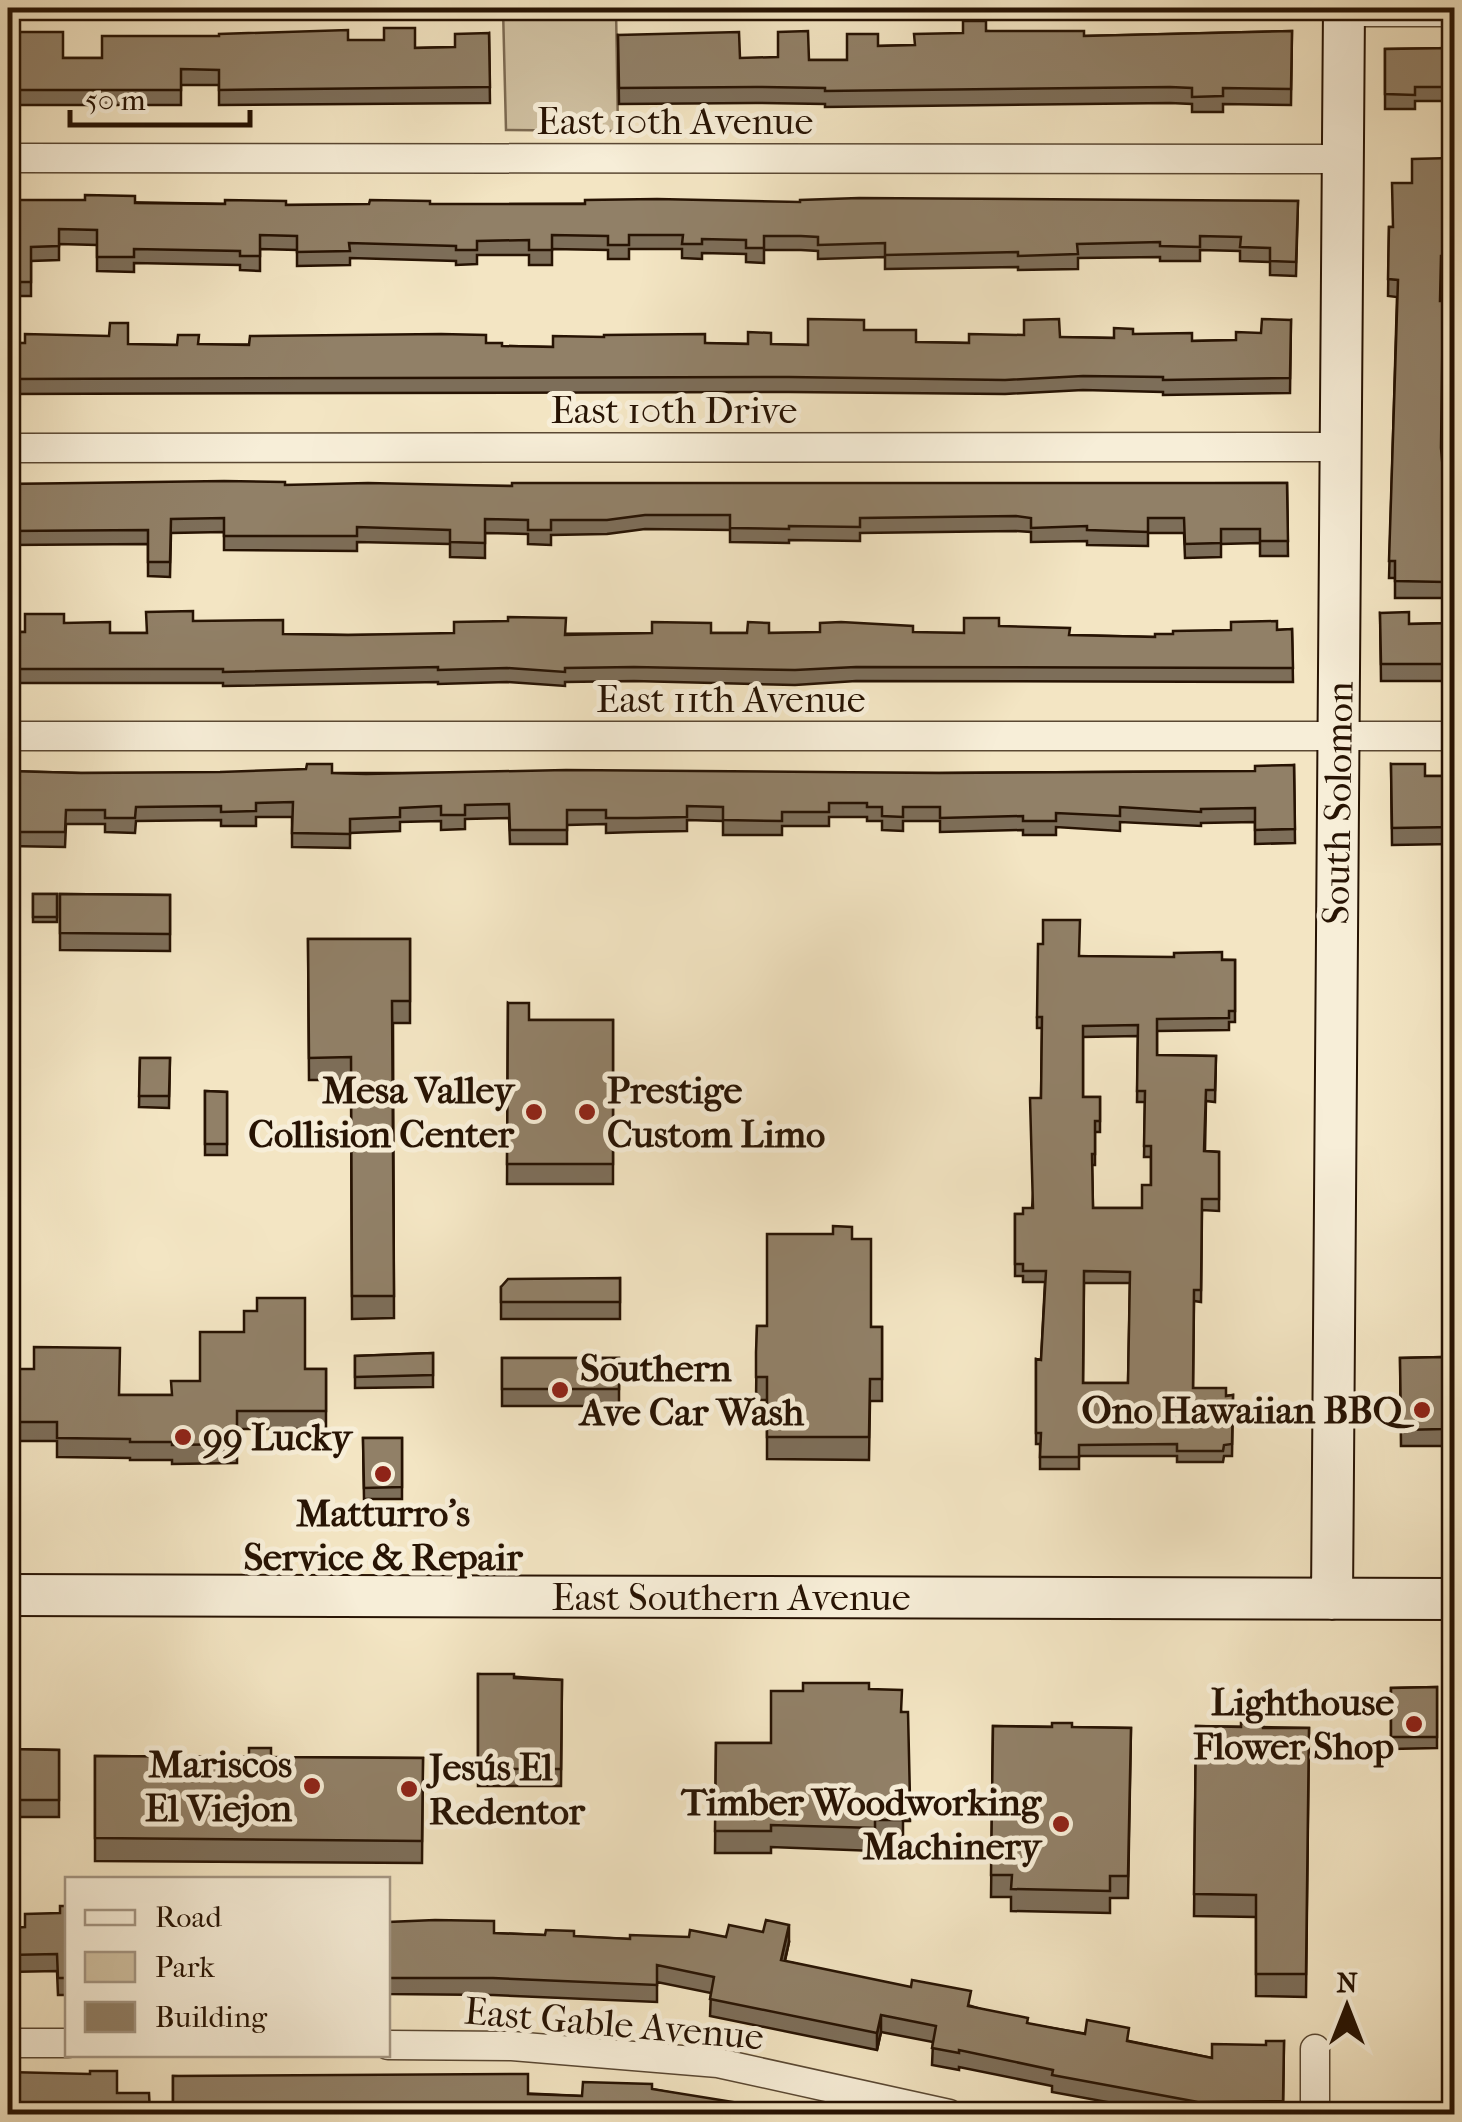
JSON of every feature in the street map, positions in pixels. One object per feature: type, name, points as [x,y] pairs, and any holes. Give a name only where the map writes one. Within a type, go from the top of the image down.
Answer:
[{"type":"street","points":[[1344,10],[1454,12]]},
{"type":"street","name":"South Solomon","points":[[1332,1598],[1344,10]]},
{"type":"street","name":"East 10th Avenue","points":[[8,158],[1342,159]]},
{"type":"street","name":"East 10th Drive","points":[[8,448],[1340,447]]},
{"type":"street","name":"East 11th Avenue","points":[[8,736],[1454,736]]},
{"type":"street","name":"East Southern Avenue","points":[[8,1595],[1454,1598]]},
{"type":"street","points":[[8,2043],[65,2043]]},
{"type":"street","name":"East Gable Avenue","points":[[390,2045],[512,2046],[718,2063],[948,2114]]},
{"type":"street","points":[[1314,2114],[1315,2049]]},
{"type":"green space","points":[[503,8],[616,8],[618,131],[506,130]]},
{"type":"building","points":[[963,21],[986,21],[986,31],[1084,31],[1084,36],[1292,31],[1291,89],[1223,88],[1223,96],[1192,97],[1192,88],[1170,87],[825,91],[619,88],[618,35],[739,32],[740,58],[778,57],[778,32],[808,31],[809,60],[847,60],[847,34],[878,34],[878,46],[915,45],[914,34],[963,33]]},
{"type":"building","points":[[384,28],[415,28],[415,48],[455,47],[455,34],[489,33],[490,87],[219,90],[219,70],[181,69],[181,90],[8,90],[8,32],[63,32],[63,58],[102,58],[102,36],[348,30],[348,40],[384,40]]},
{"type":"building","points":[[1454,48],[1454,87],[1415,87],[1415,95],[1385,94],[1385,49]]},
{"type":"building","points":[[1451,158],[1449,256],[1441,256],[1440,301],[1441,448],[1444,483],[1452,483],[1451,561],[1445,561],[1445,582],[1395,581],[1395,561],[1389,561],[1398,280],[1388,279],[1392,183],[1412,183],[1412,159]]},
{"type":"building","points":[[85,195],[135,196],[135,203],[225,204],[225,200],[286,201],[286,205],[369,204],[370,200],[585,204],[585,200],[800,202],[859,198],[1298,201],[1296,262],[1270,261],[1270,248],[1240,247],[1241,237],[1200,236],[1200,247],[1160,246],[1160,242],[1077,244],[1078,254],[1018,256],[1018,252],[885,255],[885,243],[818,245],[818,237],[801,236],[764,236],[764,248],[746,248],[746,240],[702,239],[702,244],[682,244],[683,235],[629,235],[629,245],[608,245],[608,236],[552,235],[552,250],[529,250],[529,240],[477,241],[477,250],[349,243],[350,251],[297,252],[297,236],[260,235],[260,256],[240,256],[240,251],[134,249],[134,257],[97,257],[97,230],[59,229],[59,246],[31,247],[31,282],[8,282],[8,200],[85,200]]},
{"type":"building","points":[[808,319],[864,320],[864,330],[916,330],[916,342],[969,343],[969,334],[1024,335],[1024,320],[1059,319],[1060,337],[1114,338],[1114,328],[1133,329],[1133,334],[1192,333],[1192,341],[1236,340],[1236,332],[1261,333],[1262,319],[1291,320],[1290,378],[8,379],[8,343],[25,343],[25,334],[109,336],[110,323],[128,323],[128,344],[177,345],[178,335],[199,335],[198,344],[249,345],[250,336],[441,334],[486,335],[486,343],[502,346],[553,347],[553,336],[604,335],[705,334],[705,343],[748,344],[748,332],[771,333],[771,344],[808,345]]},
{"type":"building","points":[[224,481],[512,486],[1287,483],[1288,541],[1260,541],[1260,529],[1221,529],[1221,543],[1185,544],[1184,518],[1148,518],[1148,532],[1087,530],[1087,526],[1031,528],[1031,518],[1016,516],[860,518],[860,527],[789,529],[730,528],[730,515],[551,520],[551,530],[528,530],[528,520],[485,519],[485,543],[450,542],[450,530],[357,527],[357,536],[224,536],[224,518],[171,519],[170,562],[148,562],[148,530],[8,531],[8,484]]},
{"type":"building","points":[[193,611],[193,621],[283,620],[283,634],[348,635],[454,633],[454,622],[508,621],[508,617],[566,618],[565,635],[652,633],[652,622],[711,623],[711,633],[747,633],[748,622],[769,623],[769,633],[820,632],[820,623],[841,622],[913,626],[913,632],[964,633],[964,618],[999,618],[999,626],[1070,628],[1069,635],[1155,637],[1173,631],[1231,630],[1231,622],[1277,621],[1277,630],[1292,629],[1293,668],[634,667],[565,668],[565,672],[438,667],[223,672],[8,669],[8,632],[25,632],[25,614],[64,614],[64,623],[110,622],[110,633],[147,633],[146,612]]},
{"type":"building","points":[[1409,612],[1409,624],[1453,623],[1454,614],[1454,664],[1381,664],[1380,613]]},
{"type":"building","points":[[307,764],[332,764],[332,773],[366,774],[566,770],[1255,771],[1255,766],[1294,765],[1295,829],[1255,830],[1255,808],[1201,812],[1120,807],[1120,816],[1056,813],[1056,821],[1023,821],[1023,816],[940,818],[940,807],[903,807],[903,817],[882,816],[882,807],[867,807],[867,803],[829,803],[829,812],[782,812],[782,821],[723,820],[723,807],[687,806],[687,817],[637,818],[606,818],[606,810],[567,810],[567,830],[510,830],[509,804],[465,805],[465,815],[441,815],[441,806],[400,808],[400,817],[350,819],[350,834],[292,833],[293,802],[256,803],[256,811],[221,812],[221,806],[136,807],[135,818],[105,818],[105,810],[66,810],[65,832],[8,832],[8,771],[220,772],[306,769]]},
{"type":"building","points":[[1391,764],[1425,764],[1425,776],[1454,776],[1454,827],[1392,828]]},
{"type":"building","points":[[33,894],[57,894],[57,917],[33,917]]},
{"type":"building","points":[[60,894],[170,895],[170,934],[60,933]]},
{"type":"building","points":[[1043,920],[1080,920],[1079,956],[1174,957],[1174,953],[1222,952],[1222,960],[1235,960],[1235,1011],[1229,1011],[1229,1018],[1157,1019],[1157,1055],[1216,1056],[1215,1090],[1206,1090],[1204,1151],[1219,1152],[1219,1199],[1202,1199],[1201,1290],[1194,1290],[1193,1388],[1226,1388],[1226,1396],[1233,1395],[1232,1444],[1224,1445],[1223,1451],[1177,1451],[1177,1444],[1079,1445],[1079,1457],[1040,1457],[1041,1433],[1036,1433],[1036,1359],[1041,1360],[1046,1271],[1023,1271],[1023,1264],[1015,1264],[1015,1214],[1023,1214],[1023,1208],[1033,1208],[1030,1098],[1041,1098],[1042,1017],[1037,1017],[1038,944],[1043,944]],"holes":[[[1138,1025],[1137,1091],[1145,1091],[1144,1146],[1151,1146],[1151,1185],[1142,1185],[1142,1208],[1093,1208],[1092,1154],[1095,1121],[1100,1121],[1100,1097],[1083,1097],[1083,1026]],[[1084,1271],[1130,1272],[1128,1383],[1083,1383]]]},
{"type":"building","points":[[308,939],[410,939],[410,1001],[392,1001],[394,1296],[352,1296],[351,1057],[309,1058]]},
{"type":"building","points":[[508,1003],[529,1003],[529,1020],[613,1020],[613,1164],[507,1164]]},
{"type":"building","points":[[140,1058],[170,1058],[169,1096],[139,1096]]},
{"type":"building","points":[[205,1091],[227,1092],[227,1144],[205,1144]]},
{"type":"building","points":[[833,1226],[852,1227],[852,1239],[871,1239],[871,1327],[882,1327],[882,1379],[870,1379],[869,1437],[767,1437],[767,1377],[756,1377],[756,1352],[757,1326],[767,1326],[767,1234],[833,1234]]},
{"type":"building","points":[[620,1278],[620,1302],[501,1302],[501,1287],[508,1279]]},
{"type":"building","points":[[257,1298],[305,1298],[305,1369],[326,1369],[326,1411],[237,1411],[237,1444],[172,1445],[130,1439],[57,1438],[57,1422],[15,1422],[15,1491],[8,1491],[8,1369],[34,1369],[34,1347],[120,1348],[119,1395],[172,1395],[171,1381],[200,1381],[200,1332],[244,1332],[244,1311],[257,1311]]},
{"type":"building","points":[[433,1353],[433,1375],[355,1377],[355,1356]]},
{"type":"building","name":"Ono Hawaiian BBQ","points":[[1443,1357],[1443,1429],[1401,1430],[1400,1358]]},
{"type":"building","points":[[502,1358],[619,1358],[619,1389],[502,1389]]},
{"type":"building","name":"Matturro's Service & Repair","points":[[363,1438],[402,1438],[402,1487],[364,1488]]},
{"type":"building","points":[[478,1674],[562,1680],[561,1769],[478,1769]]},
{"type":"building","points":[[803,1683],[869,1683],[869,1689],[902,1690],[901,1712],[908,1712],[910,1799],[903,1799],[903,1820],[875,1820],[875,1828],[771,1825],[771,1831],[715,1831],[716,1743],[771,1743],[771,1691],[803,1691]]},
{"type":"building","name":"Lighthouse Flower Shop","points":[[1437,1687],[1437,1737],[1391,1737],[1391,1688]]},
{"type":"building","name":"Timber Woodworking Machinery","points":[[1052,1723],[1131,1728],[1128,1876],[1110,1876],[1110,1891],[1011,1889],[1012,1875],[991,1875],[993,1726],[1052,1727]]},
{"type":"building","points":[[1241,1723],[1263,1724],[1263,1728],[1309,1728],[1306,1974],[1256,1974],[1256,1895],[1194,1894],[1196,1726],[1241,1727]]},
{"type":"building","points":[[249,1748],[271,1748],[271,1757],[423,1758],[422,1841],[95,1838],[95,1756],[249,1757]]},
{"type":"building","points":[[8,1749],[59,1750],[59,1800],[8,1800]]},
{"type":"building","points":[[60,1906],[65,1906],[65,1978],[58,1978],[57,1954],[8,1955],[8,1928],[25,1927],[25,1914],[60,1913]]},
{"type":"building","points":[[766,1920],[789,1925],[781,1960],[911,1987],[912,1980],[971,1991],[968,2006],[1028,2018],[1027,2023],[1085,2034],[1087,2020],[1129,2028],[1127,2041],[1212,2058],[1212,2044],[1266,2045],[1266,2041],[1284,2041],[1283,2101],[1198,2102],[1052,2075],[1053,2070],[932,2048],[936,2026],[881,2015],[877,2033],[710,1999],[714,1977],[657,1965],[657,1985],[390,1978],[390,1922],[494,1921],[494,1933],[545,1935],[546,1930],[574,1931],[574,1936],[630,1939],[630,1935],[689,1937],[690,1930],[726,1937],[729,1925],[763,1932]]},
{"type":"building","points":[[117,2071],[117,2093],[149,2093],[150,2114],[8,2114],[8,2072]]},
{"type":"building","points":[[528,2074],[528,2094],[582,2096],[583,2082],[652,2084],[652,2089],[783,2114],[194,2114],[193,2107],[173,2107],[173,2076]]},
{"type":"place","name":"Mesa Valley Collision Center","points":[[534,1112]]},
{"type":"place","name":"Prestige Custom Limo","points":[[587,1112]]},
{"type":"place","name":"Southern Ave Car Wash","points":[[560,1390]]},
{"type":"place","name":"Ono Hawaiian BBQ","points":[[1422,1410]]},
{"type":"place","name":"99 Lucky","points":[[183,1437]]},
{"type":"place","name":"Matturro's Service & Repair","points":[[383,1474]]},
{"type":"place","name":"Lighthouse Flower Shop","points":[[1414,1724]]},
{"type":"place","name":"Mariscos El Viejon","points":[[312,1786]]},
{"type":"place","name":"Jesús El Redentor","points":[[409,1789]]},
{"type":"place","name":"Timber Woodworking Machinery","points":[[1061,1824]]}]
